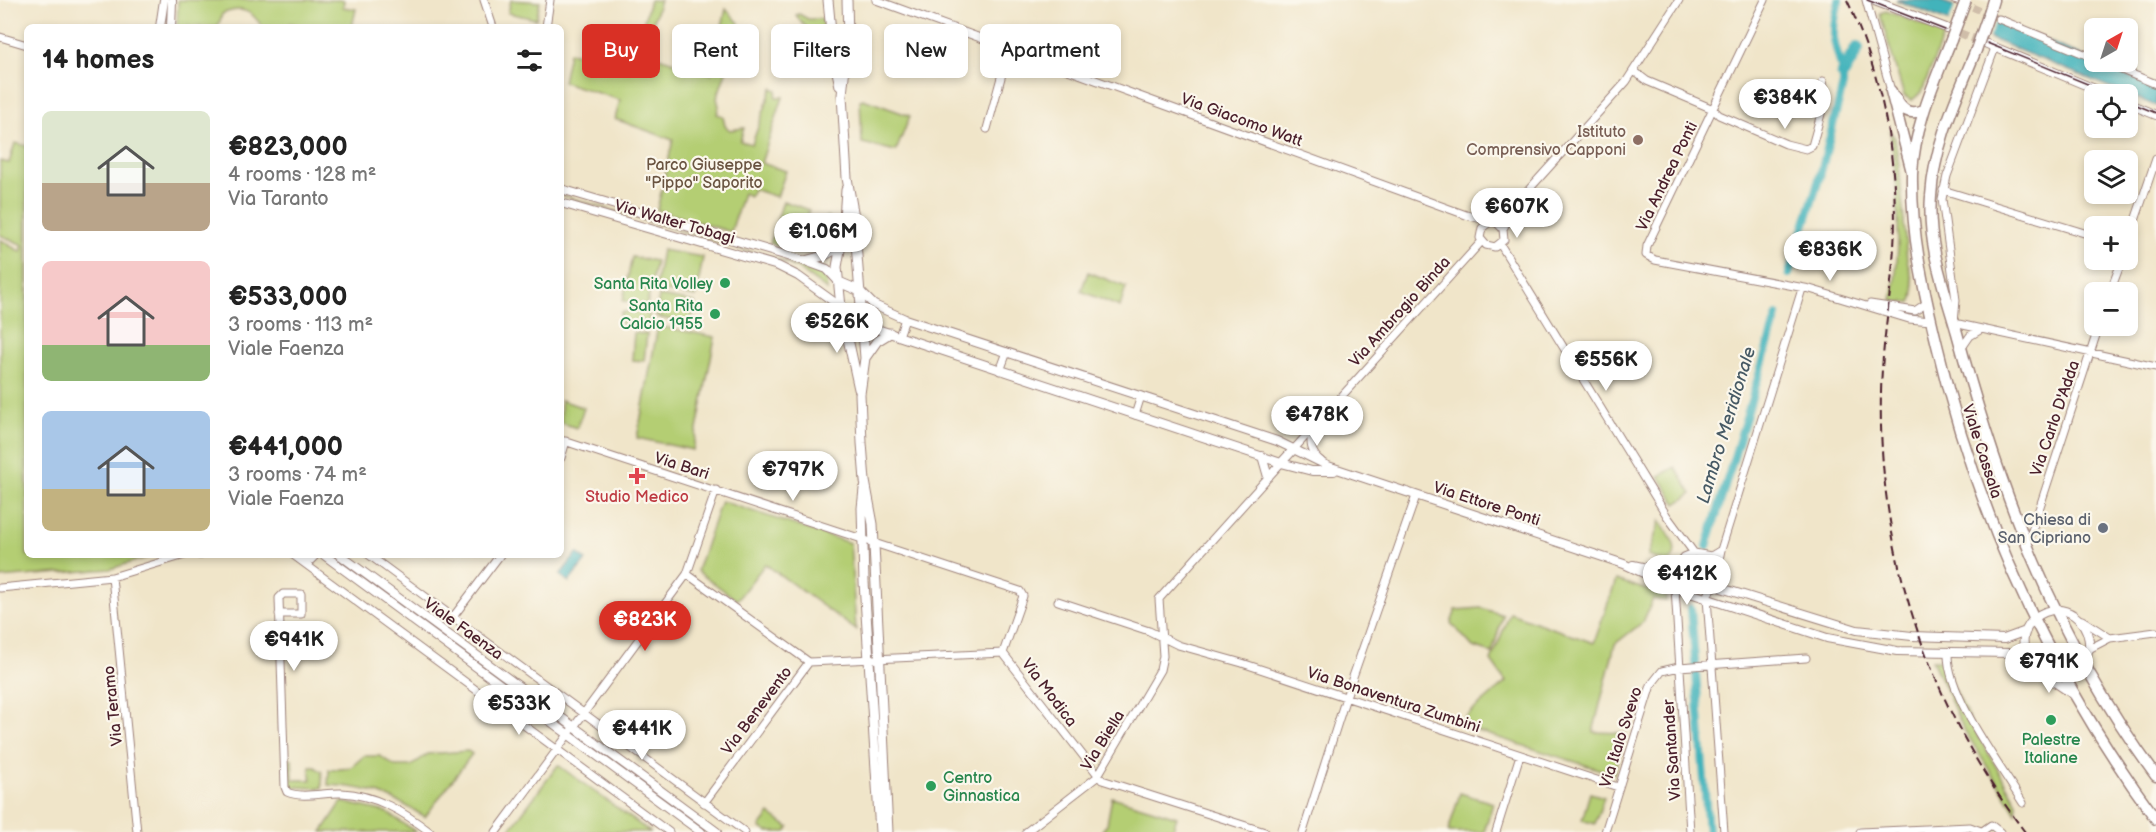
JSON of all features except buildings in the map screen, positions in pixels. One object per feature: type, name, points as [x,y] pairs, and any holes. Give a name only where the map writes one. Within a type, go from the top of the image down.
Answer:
[{"type":"main road","points":[[828,0],[833,53],[842,94],[847,178],[854,217],[865,358],[860,394]]},
{"type":"main road","points":[[842,94],[848,38],[847,0]]},
{"type":"main road","name":"Viale Cassala","points":[[1959,0],[1951,40],[1924,110],[1912,174],[1914,233],[1931,321],[1958,427],[1979,492],[2007,563],[2075,696],[2117,764],[2156,819]]},
{"type":"main road","name":"Viale Cassala","points":[[1993,0],[1943,136],[1933,174],[1930,221],[1937,271],[1994,462],[2026,549],[2084,662],[2156,776]]},
{"type":"main road","points":[[1891,92],[1903,110],[1914,113],[1924,110]]},
{"type":"main road","points":[[1891,92],[1912,174]]},
{"type":"main road","points":[[847,178],[837,267],[841,307],[860,394],[865,481],[874,542],[888,832]]},
{"type":"main road","points":[[805,261],[824,256],[840,247]]},
{"type":"main road","points":[[839,282],[860,291]]},
{"type":"main road","points":[[841,307],[860,312]]},
{"type":"main road","points":[[1931,321],[1954,323]]},
{"type":"main road","points":[[865,358],[877,340],[894,334]]},
{"type":"main road","points":[[865,481],[862,508],[863,538],[880,832]]},
{"type":"street","points":[[160,24],[164,0]]},
{"type":"street","points":[[171,24],[172,0]]},
{"type":"street","points":[[484,0],[492,24]]},
{"type":"street","points":[[546,24],[550,0]]},
{"type":"street","points":[[847,0],[856,0]]},
{"type":"street","name":"Via Giacomo Watt","points":[[876,0],[980,38]]},
{"type":"street","points":[[1515,205],[1503,229],[1505,237],[1500,244],[1492,247],[1482,241],[1482,229],[1515,205],[1634,71],[1679,0]]},
{"type":"street","name":"Via Andrea Ponti","points":[[1765,0],[1647,246],[1646,255],[1655,260],[1802,289]]},
{"type":"street","points":[[1866,0],[1891,92]]},
{"type":"street","points":[[1872,0],[1946,28]]},
{"type":"street","points":[[1999,19],[2084,54]]},
{"type":"street","points":[[0,37],[24,44]]},
{"type":"street","points":[[1991,46],[2084,84]]},
{"type":"street","name":"Viale Cassala","points":[[1954,323],[1956,300],[1943,215],[1943,190],[1991,46]]},
{"type":"street","points":[[1634,71],[1647,81],[1713,110]]},
{"type":"street","points":[[2127,72],[2156,84]]},
{"type":"street","points":[[987,129],[1001,78]]},
{"type":"street","name":"Via Giacomo Watt","points":[[1091,78],[1466,215],[1492,222]]},
{"type":"street","name":"Via Andrea Ponti","points":[[1713,110],[1786,144],[1806,149],[1812,146],[1826,96],[1823,81]]},
{"type":"street","points":[[2138,108],[2156,115]]},
{"type":"street","points":[[2137,216],[2156,159]]},
{"type":"street","name":"Via Walter Tobagi","points":[[564,190],[805,261],[832,272],[839,282]]},
{"type":"street","points":[[1943,190],[2084,233]]},
{"type":"street","name":"Via Walter Tobagi","points":[[564,204],[778,266],[798,276],[841,307]]},
{"type":"street","name":"Via Giacomo Watt","points":[[1466,215],[1482,229]]},
{"type":"street","points":[[1492,222],[1503,229]]},
{"type":"street","name":"Via Ambrogio Binda","points":[[1162,637],[1159,599],[1482,241]]},
{"type":"street","points":[[1500,244],[1667,516],[1694,553]]},
{"type":"street","points":[[1724,832],[1709,665],[1707,598],[1710,585],[1717,572],[1721,550],[1802,289],[1909,319],[1931,321]]},
{"type":"street","name":"Via Ettore Ponti","points":[[860,291],[874,305],[906,319],[1141,396],[1294,449],[1341,471],[1624,564],[1676,588],[1849,644],[1897,651],[2008,653],[2029,660]]},
{"type":"street","points":[[1853,302],[1910,311],[1920,309],[1927,303]]},
{"type":"street","name":"Via Ettore Ponti","points":[[860,312],[874,327],[1135,415],[1281,463],[1312,471],[1341,471]]},
{"type":"street","points":[[894,334],[906,319]]},
{"type":"street","points":[[1954,323],[2156,367]]},
{"type":"street","points":[[1961,351],[1970,336],[1980,330]]},
{"type":"street","name":"Via Carlo D'Adda","points":[[2026,549],[2096,336]]},
{"type":"street","points":[[1000,370],[1007,352]]},
{"type":"street","points":[[1135,415],[1141,396]]},
{"type":"street","points":[[1314,428],[1311,440],[1313,453],[1328,466]]},
{"type":"street","name":"Via Bari","points":[[564,441],[863,538],[1023,593]]},
{"type":"street","points":[[1262,456],[1268,477]]},
{"type":"street","points":[[496,832],[687,574],[716,490]]},
{"type":"street","points":[[1303,832],[1346,697],[1416,496]]},
{"type":"street","points":[[2016,523],[2035,520]]},
{"type":"street","points":[[1679,575],[1684,557],[1694,553],[1705,556],[1717,554],[1721,550]]},
{"type":"street","points":[[1705,556],[1717,572]]},
{"type":"street","points":[[0,588],[112,577],[175,558]]},
{"type":"street","points":[[297,558],[669,832]]},
{"type":"street","name":"Viale Faenza","points":[[328,558],[717,832]]},
{"type":"street","name":"Viale Faenza","points":[[343,558],[701,832]]},
{"type":"street","name":"Viale Faenza","points":[[373,558],[583,715],[745,832]]},
{"type":"street","points":[[453,617],[498,558]]},
{"type":"street","name":"Via Ettore Ponti","points":[[1624,564],[1679,575],[1830,624],[1857,630],[1912,636],[2004,639],[2026,631]]},
{"type":"street","points":[[687,574],[809,662]]},
{"type":"street","name":"Via Santander","points":[[1679,575],[1676,588],[1690,832]]},
{"type":"street","name":"Via Teramo","points":[[112,577],[137,832]]},
{"type":"street","name":"Via Modica","points":[[1003,653],[1023,593]]},
{"type":"street","name":"Via Bonaventura Zumbini","points":[[1058,601],[1162,637],[1178,645],[1346,697],[1618,787]]},
{"type":"street","points":[[2029,660],[2024,643],[2026,631],[2034,619],[2044,612],[2056,610],[2073,614],[2110,638]]},
{"type":"street","points":[[279,614],[287,792],[343,793],[373,800],[396,808],[430,832]]},
{"type":"street","points":[[2040,671],[2062,672],[2074,669],[2084,662],[2089,649],[2088,633],[2080,619]]},
{"type":"street","points":[[2089,649],[2110,638],[2156,632]]},
{"type":"street","name":"Via Biella","points":[[1026,832],[1037,829],[1097,777],[1160,670],[1162,637]]},
{"type":"street","name":"Via Modica","points":[[809,662],[1003,653]]},
{"type":"street","name":"Via Modica","points":[[1003,653],[1097,777]]},
{"type":"street","points":[[1948,653],[1949,670],[1973,721],[2023,803]]},
{"type":"street","points":[[1682,666],[1806,658]]},
{"type":"street","name":"Viale Cassala","points":[[2029,660],[2040,671],[2075,696]]},
{"type":"street","name":"Via Benevento","points":[[704,803],[809,662]]},
{"type":"street","name":"Via Italo Svevo","points":[[1605,832],[1654,678],[1662,671],[1682,666]]},
{"type":"street","points":[[1496,832],[1520,755]]},
{"type":"street","points":[[1097,777],[1108,783],[1265,832]]},
{"type":"street","points":[[1860,832],[1970,827],[1981,832],[1991,825],[2000,832]]},
{"type":"green space","points":[[178,0],[344,0],[343,7],[356,9],[353,24],[260,24],[250,13],[235,10],[222,14],[219,24],[177,24]]},
{"type":"green space","points":[[511,0],[540,2],[536,19],[508,13]]},
{"type":"green space","name":"Parco Giuseppe \"Pippo\" Saporito","points":[[650,0],[660,0],[652,24],[643,24]]},
{"type":"green space","name":"Parco Giuseppe \"Pippo\" Saporito","points":[[726,9],[739,23],[723,24]]},
{"type":"green space","points":[[1886,11],[1944,33],[1922,92],[1912,100],[1904,96],[1881,18],[1880,13]]},
{"type":"green space","points":[[799,14],[808,19],[822,19],[823,24],[803,24],[796,15]]},
{"type":"green space","name":"Parco Giuseppe \"Pippo\" Saporito","points":[[569,52],[582,54],[582,78],[660,78],[660,58],[672,61],[672,78],[724,78],[717,98],[719,106],[717,114],[723,116],[725,126],[730,130],[744,128],[740,141],[752,144],[772,88],[777,90],[776,97],[783,97],[761,163],[786,171],[777,197],[753,189],[750,196],[743,193],[731,232],[657,210],[673,140],[615,119],[620,100],[564,82]]},
{"type":"green space","points":[[863,99],[910,116],[896,151],[862,143],[860,100]]},
{"type":"green space","points":[[1890,132],[1895,138],[1907,259],[1914,288],[1913,299],[1910,303],[1892,301],[1897,258],[1898,216],[1896,175]]},
{"type":"green space","points":[[15,143],[24,145],[24,558],[145,558],[110,569],[0,578],[0,239],[21,252],[23,245],[0,235],[0,161],[9,163]]},
{"type":"green space","points":[[564,196],[812,270],[826,275],[827,290],[797,268]]},
{"type":"green space","points":[[783,201],[809,210],[796,251],[783,247],[790,226],[785,224],[778,246],[770,243]]},
{"type":"green space","points":[[827,216],[836,224],[829,243],[821,221]]},
{"type":"green space","points":[[814,220],[815,237],[820,248],[816,252],[806,253],[803,249]]},
{"type":"green space","points":[[662,250],[703,257],[696,297],[655,289]]},
{"type":"green space","points":[[632,257],[656,261],[647,305],[623,301]]},
{"type":"green space","points":[[1088,272],[1126,287],[1120,307],[1081,291]]},
{"type":"green space","points":[[659,296],[695,302],[691,324],[656,317]]},
{"type":"green space","points":[[621,312],[649,312],[649,324],[621,324]]},
{"type":"green space","points":[[658,326],[715,337],[693,450],[637,438]]},
{"type":"green space","points":[[634,333],[647,334],[644,361],[632,360]]},
{"type":"green space","points":[[564,401],[584,408],[577,428],[564,424]]},
{"type":"green space","points":[[1675,467],[1692,494],[1676,504],[1659,476]]},
{"type":"green space","points":[[721,501],[850,543],[856,630],[765,564],[737,600],[697,571]]},
{"type":"green space","points":[[1660,521],[1673,542],[1675,552],[1669,563],[1648,556]]},
{"type":"green space","points":[[1701,558],[1708,566],[1708,575],[1689,569],[1692,561]]},
{"type":"green space","points":[[1616,580],[1666,596],[1666,601],[1653,599],[1643,622],[1615,644],[1593,732],[1626,733],[1614,774],[1477,731],[1462,720],[1506,682],[1491,661],[1510,613],[1594,643]]},
{"type":"green space","points":[[1481,608],[1503,615],[1492,653],[1473,647],[1451,623],[1456,610]]},
{"type":"green space","points":[[1932,660],[1941,660],[1972,725],[2017,803],[2016,813],[1963,728]]},
{"type":"green space","points":[[468,751],[472,754],[425,817],[401,803],[367,790],[328,785],[329,770],[350,768],[364,756],[380,756],[395,766],[411,766],[428,754]]},
{"type":"green space","points":[[287,759],[292,759],[293,780],[311,780],[310,767],[315,767],[322,772],[322,788],[289,787]]},
{"type":"green space","points":[[558,765],[650,832],[508,832]]},
{"type":"green space","points":[[1460,793],[1493,803],[1484,832],[1448,832]]},
{"type":"green space","points":[[1590,793],[1604,797],[1595,824],[1582,820]]},
{"type":"green space","points":[[1112,797],[1177,817],[1172,832],[1101,832],[1107,824]]},
{"type":"green space","points":[[342,802],[386,812],[416,832],[322,832]]},
{"type":"green space","points":[[770,814],[789,828],[786,832],[767,832],[760,827]]},
{"type":"water","points":[[1896,0],[1938,0],[2047,41],[2084,57],[2084,72],[2119,72],[2156,88],[2156,106],[2138,99],[2138,84],[2102,84]]},
{"type":"water","points":[[577,553],[586,560],[569,582],[560,575]]},
{"type":"pier","points":[[1956,3],[1997,19],[1988,40],[1948,24]]},
{"type":"waterway","name":"Lambro Meridionale","points":[[1789,274],[1820,176],[1843,85],[1834,38],[1834,24],[1839,0]]},
{"type":"waterway","points":[[1843,73],[1857,49]]},
{"type":"waterway","name":"Lambro Meridionale","points":[[1707,546],[1777,315]]},
{"type":"waterway","name":"Lambro Meridionale","points":[[1691,608],[1708,832]]},
{"type":"tunnel","points":[[1963,3],[1999,19]]},
{"type":"tunnel","points":[[1949,29],[1985,43]]},
{"type":"tram line","points":[[1867,0],[1945,30]]},
{"type":"tram line","points":[[1987,43],[2087,84]]},
{"type":"tram line","points":[[2138,106],[2156,113]]},
{"type":"railway","points":[[1847,0],[1860,29],[1879,90],[1891,152],[1894,184],[1894,247],[1881,392],[1882,452],[1888,511],[1899,568],[1936,680],[1961,733],[1991,783],[2025,832]]},
{"type":"place","name":"Istituto Comprensivo Capponi","points":[[1638,140]]},
{"type":"place","name":"Santa Rita Volley","points":[[725,283]]},
{"type":"place","name":"Santa Rita Calcio 1955","points":[[715,314]]},
{"type":"place","name":"Studio Medico","points":[[637,476]]},
{"type":"place","name":"Chiesa di San Cipriano","points":[[2103,528]]},
{"type":"place","name":"Palestre Italiane","points":[[2051,720]]},
{"type":"place","name":"Centro Ginnastica","points":[[931,786]]}]
